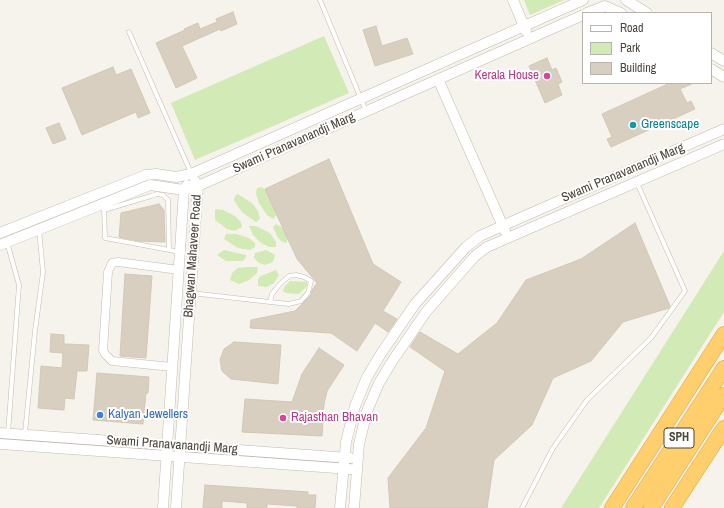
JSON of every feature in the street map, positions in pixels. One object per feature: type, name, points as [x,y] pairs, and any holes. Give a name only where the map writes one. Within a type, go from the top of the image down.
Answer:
[{"type":"highway","points":[[612,508],[724,334]]},
{"type":"highway","name":"SPH","points":[[633,508],[724,368]]},
{"type":"highway","name":"SPH","points":[[651,508],[724,395]]},
{"type":"highway","points":[[672,508],[724,428]]},
{"type":"street","points":[[513,0],[529,39]]},
{"type":"street","name":"Swami Pranavanandji Marg","points":[[0,233],[146,175],[156,174],[176,177],[191,174],[583,0]]},
{"type":"street","points":[[626,0],[645,12]]},
{"type":"street","points":[[590,12],[605,6],[618,12]]},
{"type":"street","name":"Swami Pranavanandji Marg","points":[[4,243],[39,229],[104,207],[150,185],[184,190],[198,186],[582,15]]},
{"type":"street","points":[[712,54],[724,61]]},
{"type":"street","points":[[712,70],[724,77]]},
{"type":"street","points":[[438,79],[508,238]]},
{"type":"street","name":"Swami Pranavanandji Marg","points":[[340,508],[346,442],[355,406],[367,377],[382,352],[416,304],[466,246],[480,236],[502,226],[724,129]]},
{"type":"street","name":"Swami Pranavanandji Marg","points":[[354,508],[359,444],[368,411],[379,383],[426,312],[475,256],[487,247],[724,144]]},
{"type":"street","name":"Bhagwan Mahaveer Road","points":[[176,508],[198,186],[191,174]]},
{"type":"street","name":"Bhagwan Mahaveer Road","points":[[163,508],[184,190],[191,174]]},
{"type":"street","points":[[172,367],[112,361],[105,354],[108,272],[112,263],[118,262],[179,270]]},
{"type":"street","name":"Swami Pranavanandji Marg","points":[[4,434],[358,458]]},
{"type":"street","points":[[106,452],[107,441]]},
{"type":"street","name":"Swami Pranavanandji Marg","points":[[0,444],[358,469]]},
{"type":"lane","points":[[320,0],[366,111]]},
{"type":"lane","points":[[129,32],[191,174]]},
{"type":"lane","points":[[522,508],[553,448],[587,400],[651,338],[685,291],[637,182]]},
{"type":"lane","points":[[169,250],[168,200],[163,195],[157,194],[104,207],[105,238],[169,250],[180,252]]},
{"type":"lane","points":[[25,435],[35,330],[43,272],[39,229]]},
{"type":"lane","points":[[4,243],[19,285],[4,434]]},
{"type":"lane","points":[[190,293],[270,302],[289,304],[301,301],[308,293],[311,281],[296,275],[288,276],[272,294],[270,302]]},
{"type":"green space","points":[[524,0],[564,0],[530,15]]},
{"type":"green space","points":[[324,36],[349,93],[195,160],[171,103]]},
{"type":"green space","points":[[262,187],[269,193],[277,215],[273,219],[267,215],[259,203],[256,194],[257,188]]},
{"type":"green space","points":[[238,194],[253,204],[258,211],[260,219],[256,222],[243,213],[234,200],[235,196]]},
{"type":"green space","points":[[215,209],[223,210],[235,216],[241,222],[242,227],[235,231],[227,229],[215,220]]},
{"type":"green space","points":[[276,224],[285,229],[289,237],[286,243],[281,241],[277,236],[273,227]]},
{"type":"green space","points":[[249,226],[256,226],[270,233],[276,242],[276,247],[269,247],[261,243],[253,235]]},
{"type":"green space","points":[[226,234],[236,234],[249,238],[255,243],[255,247],[250,250],[238,248],[224,239]]},
{"type":"green space","points":[[224,250],[246,255],[246,257],[243,261],[226,261],[217,255]]},
{"type":"green space","points":[[266,250],[275,255],[273,262],[265,265],[259,263],[254,258],[255,253]]},
{"type":"green space","points":[[724,251],[724,312],[599,508],[561,508]]},
{"type":"green space","points":[[258,267],[257,273],[249,280],[239,284],[230,280],[232,273],[238,268]]},
{"type":"green space","points":[[276,270],[279,275],[274,283],[267,287],[258,286],[258,279],[261,276]]},
{"type":"green space","points":[[290,281],[307,282],[307,286],[299,294],[286,293],[283,291],[284,287]]},
{"type":"building","points":[[233,12],[237,24],[221,31],[220,29],[182,46],[197,78],[176,88],[156,43],[198,23],[200,29],[217,22],[216,19]]},
{"type":"building","points":[[376,26],[382,46],[407,38],[413,54],[375,66],[363,30]]},
{"type":"building","name":"Kerala House","points":[[547,58],[552,70],[556,68],[562,82],[558,84],[562,95],[545,103],[529,66]]},
{"type":"building","points":[[113,67],[116,75],[131,69],[150,113],[138,118],[136,112],[82,135],[62,88]]},
{"type":"building","name":"Greenscape","points":[[668,84],[692,84],[680,89],[687,103],[691,101],[695,109],[611,147],[607,139],[612,137],[602,114]]},
{"type":"building","points":[[59,123],[66,139],[53,144],[46,128]]},
{"type":"building","points":[[329,159],[373,264],[401,282],[383,311],[397,319],[388,332],[375,323],[357,351],[331,333],[250,328],[251,320],[295,311],[311,295],[312,290],[317,283],[297,259],[265,189]]},
{"type":"building","points":[[159,204],[164,210],[165,242],[138,241],[119,237],[121,213]]},
{"type":"building","points":[[635,223],[670,306],[669,308],[623,322],[591,361],[553,378],[532,425],[494,460],[487,508],[390,508],[388,478],[426,428],[445,371],[410,347],[420,332],[458,354],[497,323],[526,280],[581,259]]},
{"type":"building","points":[[125,274],[152,276],[146,358],[120,356]]},
{"type":"building","points":[[51,334],[64,335],[64,344],[89,345],[87,371],[77,371],[74,399],[65,398],[64,410],[38,408],[41,366],[62,368],[63,353],[50,352]]},
{"type":"building","points":[[234,342],[281,345],[278,384],[231,379],[222,371],[220,360],[224,349]]},
{"type":"building","name":"Rajasthan Bhavan","points":[[319,348],[344,365],[327,391],[324,404],[322,436],[242,432],[245,399],[292,402],[302,374]]},
{"type":"building","points":[[97,373],[149,377],[143,424],[93,420]]},
{"type":"building","points":[[205,485],[308,492],[308,495],[316,495],[315,508],[297,508],[297,506],[267,504],[267,508],[247,508],[247,503],[222,501],[222,508],[203,508]]},
{"type":"place","name":"Kerala House","points":[[547,76]]},
{"type":"place","name":"Greenscape","points":[[633,125]]},
{"type":"place","name":"Kalyan Jewellers","points":[[100,415]]},
{"type":"place","name":"Rajasthan Bhavan","points":[[283,418]]}]
